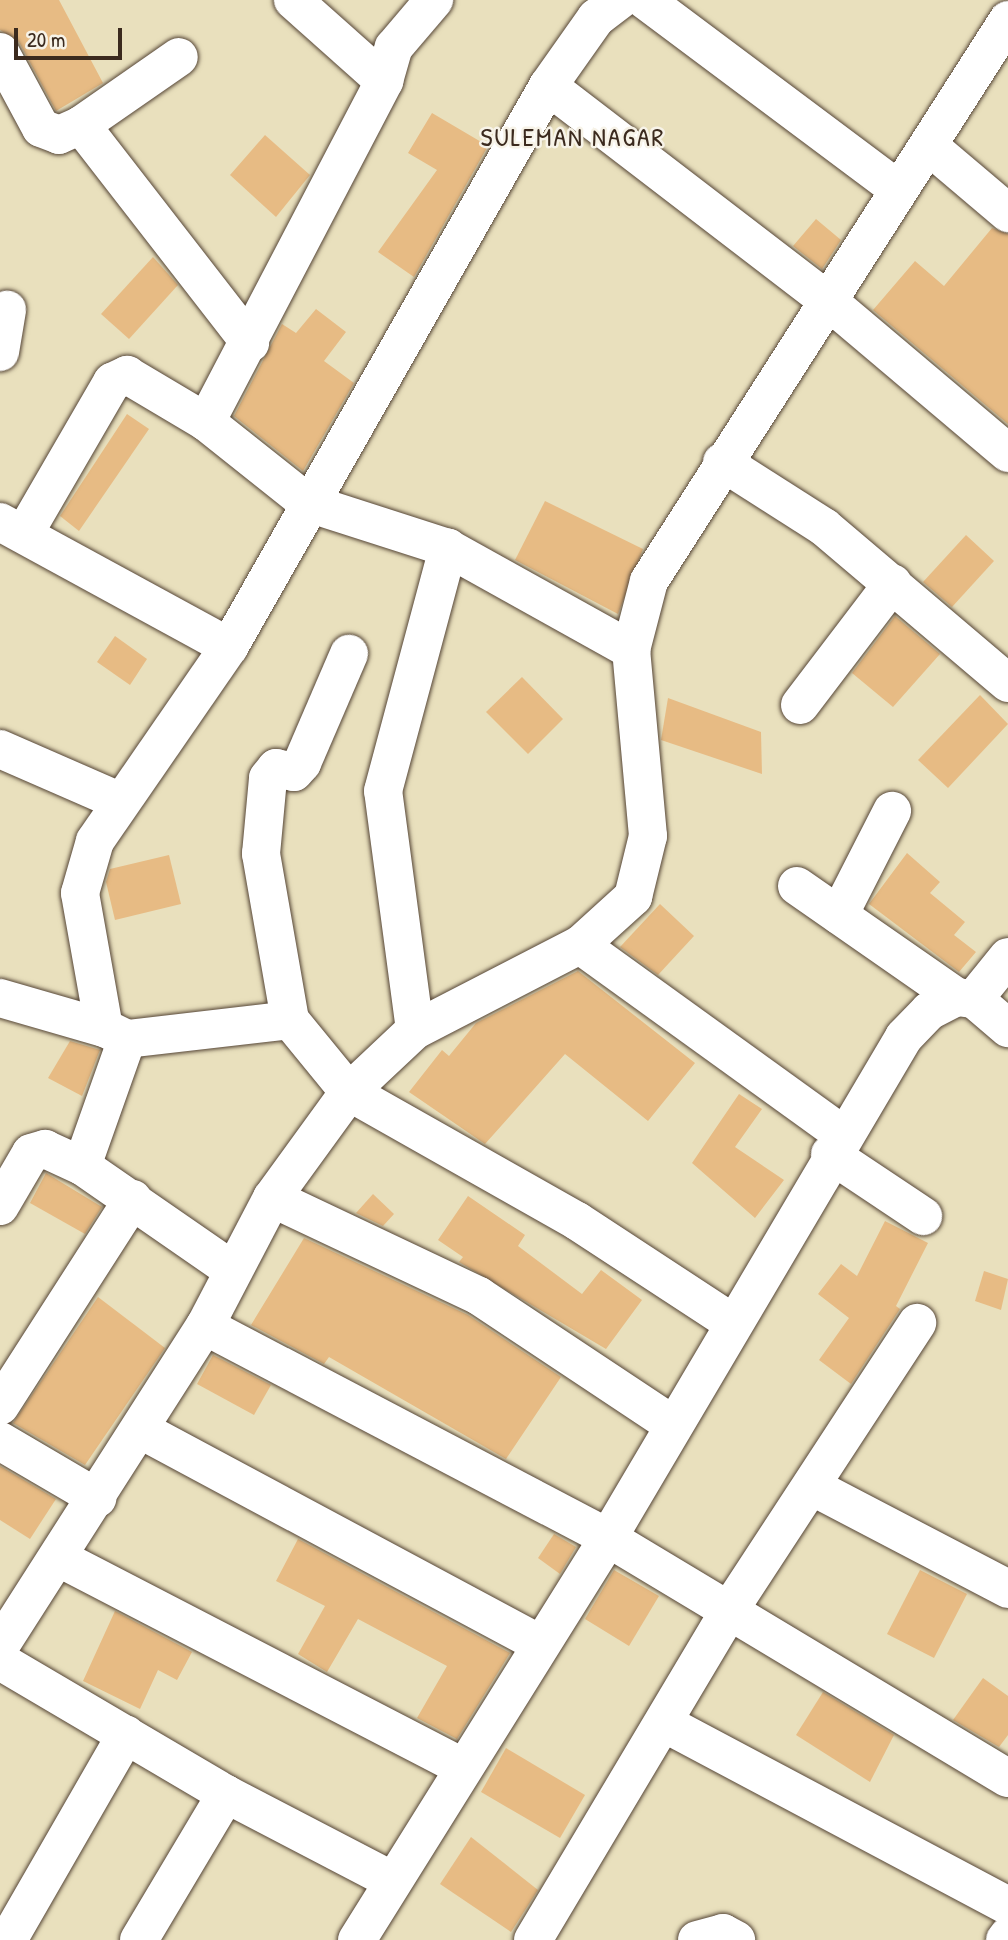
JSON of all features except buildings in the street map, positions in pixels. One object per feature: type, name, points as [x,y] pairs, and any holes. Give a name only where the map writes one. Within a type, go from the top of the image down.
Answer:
[{"type":"street","points":[[293,0],[384,81]]},
{"type":"street","points":[[206,422],[250,343],[384,81],[394,47],[434,0]]},
{"type":"street","points":[[645,0],[899,190]]},
{"type":"street","points":[[82,1166],[116,1034],[80,893],[95,841],[119,801],[229,647],[308,503],[596,6]]},
{"type":"street","points":[[0,1646],[141,1430],[205,1326],[272,1198],[349,1092],[415,1030],[580,945],[633,897],[648,836],[631,649],[649,581],[722,462],[929,146],[1008,20]]},
{"type":"street","points":[[0,52],[41,128],[59,135],[81,125],[179,57]]},
{"type":"street","points":[[548,86],[827,300],[1008,453]]},
{"type":"street","points":[[81,125],[250,343]]},
{"type":"street","points":[[929,146],[1008,213]]},
{"type":"street","points":[[0,352],[7,310]]},
{"type":"street","points":[[229,647],[12,528],[112,382],[127,375],[144,381],[206,422],[308,503],[448,548],[631,649]]},
{"type":"street","points":[[722,462],[824,527],[1008,683]]},
{"type":"street","points":[[415,1030],[383,791],[448,548]]},
{"type":"street","points":[[800,705],[893,583]]},
{"type":"street","points":[[349,654],[302,764],[294,772],[276,768],[268,778],[261,854],[290,1020],[349,1092],[577,1221],[733,1323]]},
{"type":"street","points":[[0,749],[119,801]]},
{"type":"street","points":[[839,915],[892,811]]},
{"type":"street","points":[[797,886],[1008,1028]]},
{"type":"street","points":[[580,945],[836,1144],[923,1216]]},
{"type":"street","points":[[357,1940],[461,1766],[608,1538],[836,1144],[904,1037],[929,1011],[966,998],[1008,957]]},
{"type":"street","points":[[0,998],[116,1034],[290,1020]]},
{"type":"street","points":[[3,1194],[37,1149],[82,1166],[232,1270]]},
{"type":"street","points":[[272,1198],[479,1296],[673,1425]]},
{"type":"street","points":[[0,1406],[133,1199]]},
{"type":"street","points":[[533,1940],[730,1609],[813,1487],[917,1323]]},
{"type":"street","points":[[205,1326],[608,1538],[1008,1778]]},
{"type":"street","points":[[141,1430],[538,1643]]},
{"type":"street","points":[[0,1441],[97,1498]]},
{"type":"street","points":[[813,1487],[1008,1589]]},
{"type":"street","points":[[59,1558],[461,1766]]},
{"type":"street","points":[[0,1661],[226,1794],[393,1881]]},
{"type":"street","points":[[664,1723],[1008,1906]]},
{"type":"street","points":[[8,1940],[126,1735]]},
{"type":"street","points":[[139,1940],[226,1794]]},
{"type":"street","points":[[697,1940],[723,1933],[736,1940]]},
{"type":"district","name":"SULEMAN NAGAR","points":[[573,137]]}]
